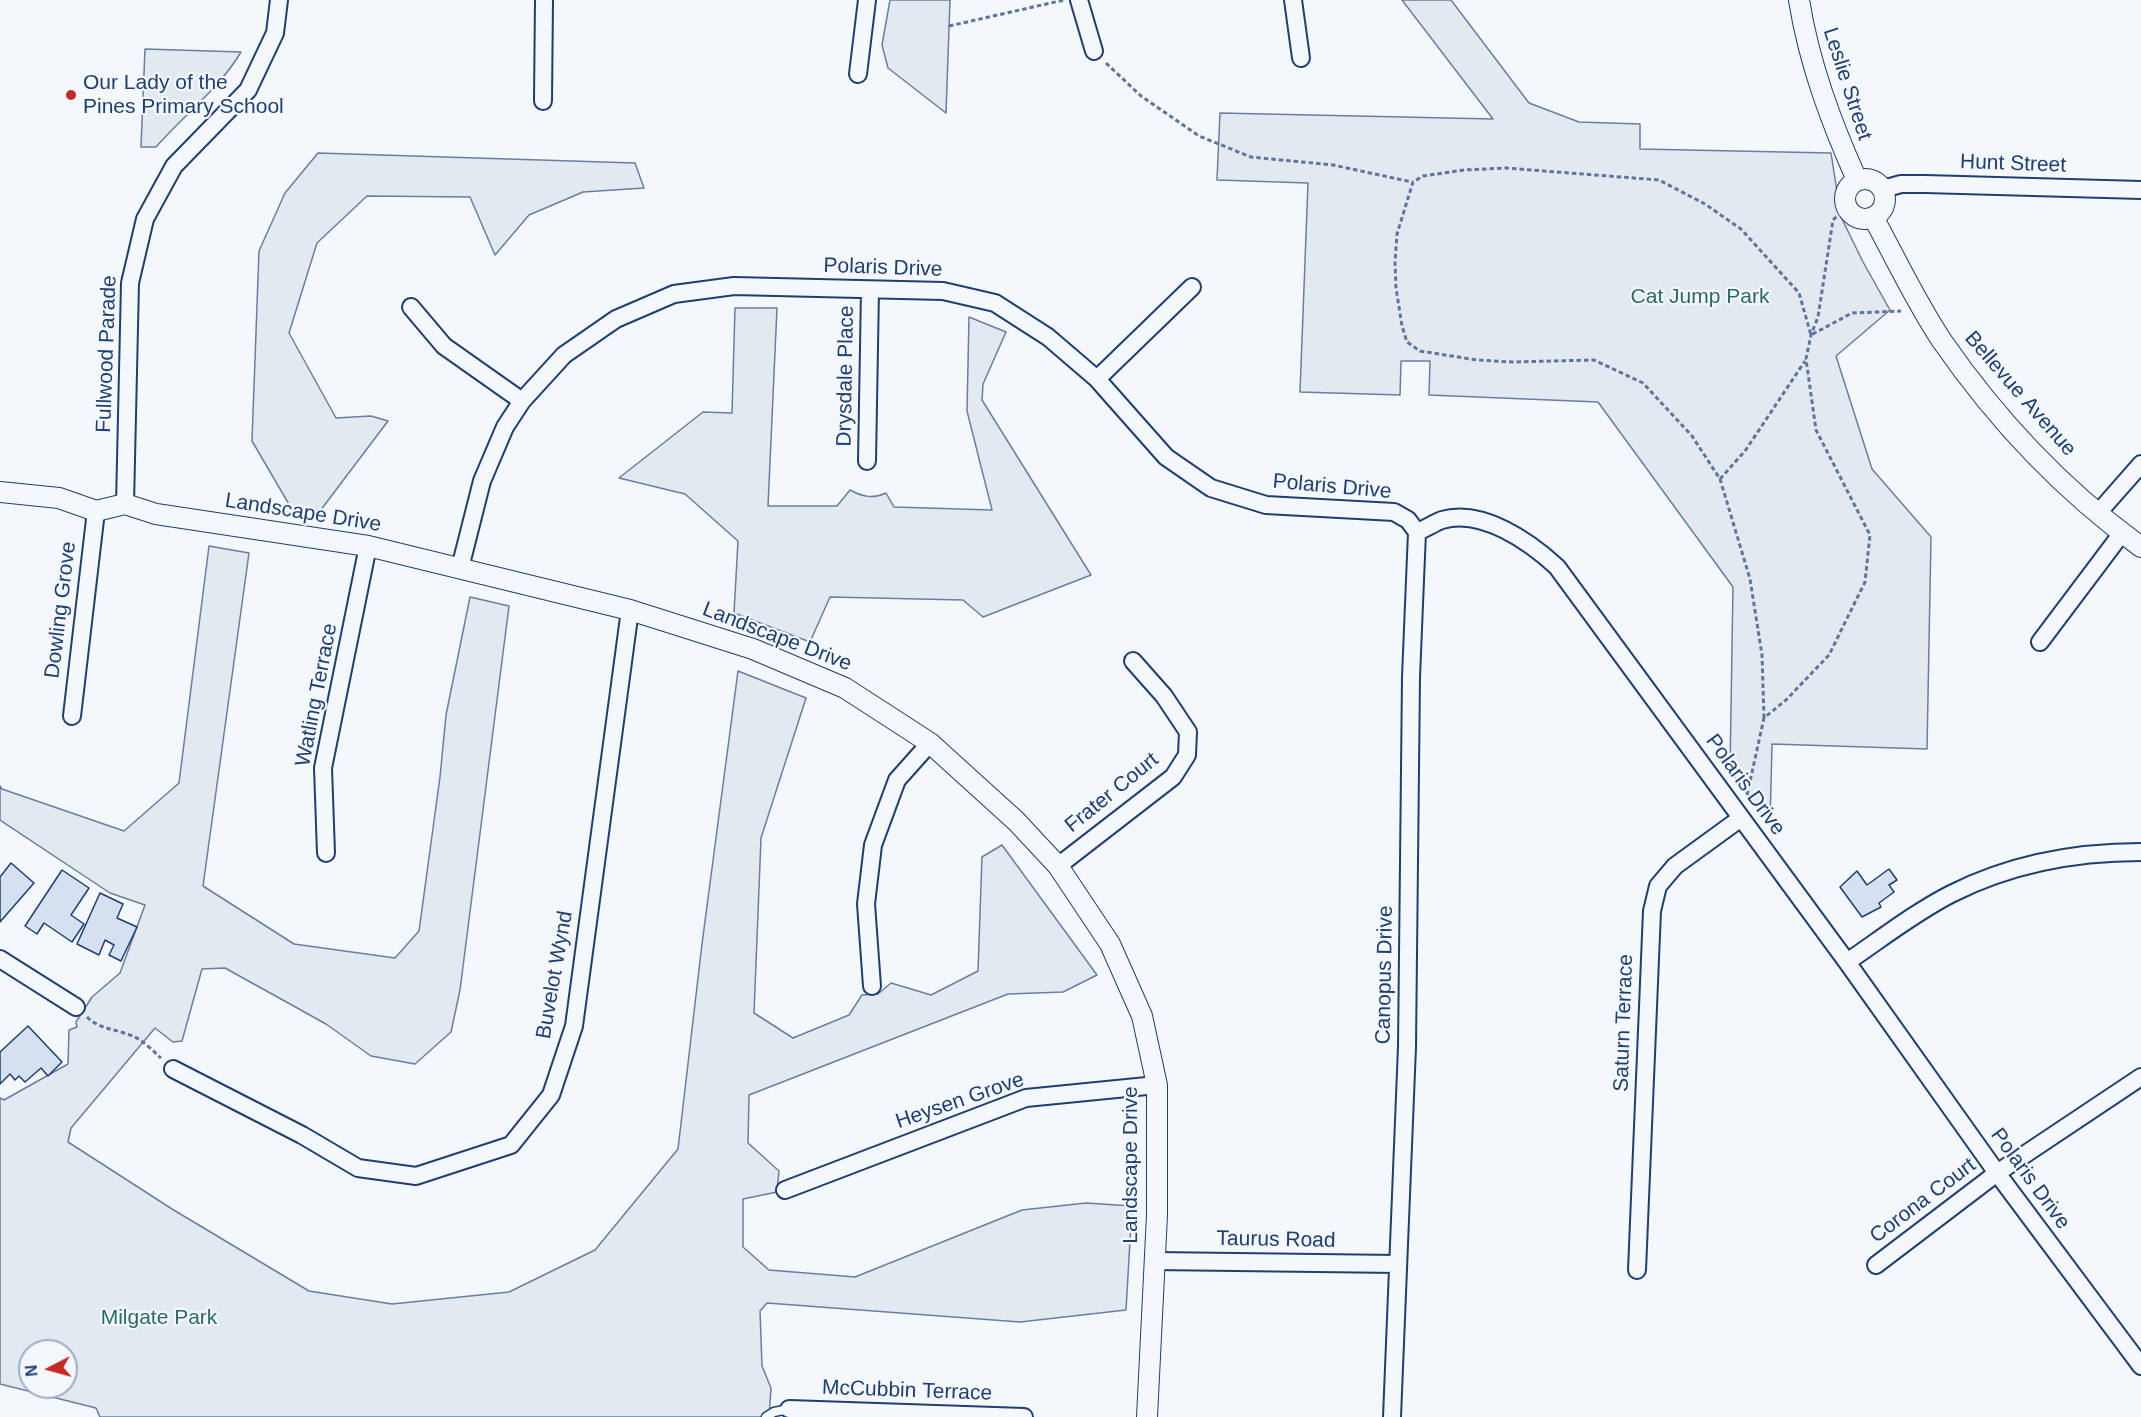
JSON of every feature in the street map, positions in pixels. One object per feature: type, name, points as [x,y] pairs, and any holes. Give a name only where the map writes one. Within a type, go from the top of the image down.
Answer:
[{"type":"street","name":"Fullwood Parade","points":[[125,504],[130,283],[145,219],[174,166],[248,90],[275,33],[279,0]]},
{"type":"street","points":[[543,101],[544,0]]},
{"type":"street","points":[[858,74],[867,0]]},
{"type":"street","points":[[1079,0],[1094,51]]},
{"type":"street","points":[[1293,0],[1301,58]]},
{"type":"street","name":"Leslie Street","points":[[1799,0],[1806,40],[1823,94],[1839,140],[1857,180]]},
{"type":"street","points":[[1872,179],[1883,189],[1886,197],[1885,205],[1874,218],[1858,218],[1847,207],[1846,191],[1857,180],[1872,179]]},
{"type":"street","name":"Hunt Street","points":[[1883,189],[1901,184],[1925,184],[2141,190]]},
{"type":"street","name":"Bellevue Avenue","points":[[1874,218],[1925,313],[1949,350],[1997,412],[2038,458],[2098,513],[2141,547]]},
{"type":"street","name":"Polaris Drive","points":[[460,568],[482,481],[505,427],[522,401],[564,355],[616,319],[674,294],[734,286],[943,291],[995,303],[1048,337],[1097,380],[1166,457],[1211,488],[1266,505],[1394,512],[1408,520],[1417,532],[1443,520],[1473,518],[1505,531],[1536,547],[1557,567],[1847,962],[1997,1173],[2141,1366]]},
{"type":"street","points":[[1097,380],[1192,287]]},
{"type":"street","name":"Drysdale Place","points":[[867,462],[870,290]]},
{"type":"street","points":[[411,307],[444,346],[522,401]]},
{"type":"street","points":[[2098,513],[2141,464]]},
{"type":"street","name":"Landscape Drive","points":[[0,492],[59,498],[96,510],[125,504],[156,514],[368,546],[630,610],[753,649],[845,688],[930,743],[1016,821],[1058,866],[1110,944],[1142,1016],[1157,1085],[1157,1215],[1147,1417]]},
{"type":"street","name":"Dowling Grove","points":[[72,716],[96,510]]},
{"type":"street","name":"Canopus Drive","points":[[1392,1417],[1407,1047],[1411,676],[1417,532]]},
{"type":"street","points":[[2040,642],[2122,533]]},
{"type":"street","name":"Watling Terrace","points":[[326,853],[323,768],[368,546]]},
{"type":"street","name":"Buvelot Wynd","points":[[173,1069],[302,1135],[358,1168],[416,1176],[511,1145],[551,1095],[574,1026],[630,610]]},
{"type":"street","name":"Frater Court","points":[[1058,866],[1173,777],[1187,755],[1188,732],[1164,696],[1133,661]]},
{"type":"street","points":[[872,986],[866,904],[873,845],[897,780],[930,743]]},
{"type":"street","name":"Saturn Terrace","points":[[1637,1270],[1652,911],[1658,886],[1675,866],[1741,818]]},
{"type":"street","points":[[1847,962],[1929,906],[1981,880],[2050,859],[2096,853],[2141,852]]},
{"type":"street","points":[[0,959],[76,1007]]},
{"type":"street","name":"Corona Court","points":[[1876,1265],[1997,1173],[2141,1077]]},
{"type":"street","name":"Heysen Grove","points":[[785,1190],[1026,1098],[1157,1085]]},
{"type":"street","name":"Taurus Road","points":[[1154,1261],[1398,1264]]},
{"type":"street","name":"McCubbin Terrace","points":[[789,1409],[1023,1417]]},
{"type":"lane","points":[[766,1417],[774,1412],[789,1409]]},
{"type":"path","points":[[949,26],[1065,0]]},
{"type":"path","points":[[1094,51],[1141,96],[1199,136],[1251,157],[1333,165],[1413,182]]},
{"type":"path","points":[[1741,818],[1764,718],[1762,655],[1750,579],[1720,479],[1692,436],[1643,383],[1594,360],[1512,362],[1477,360],[1420,351],[1407,342],[1401,326],[1395,262],[1397,234],[1413,182],[1423,176],[1464,170],[1506,168],[1659,180],[1705,204],[1741,230],[1799,293],[1810,335]]},
{"type":"path","points":[[1764,718],[1786,700],[1829,655],[1865,582],[1870,535],[1816,430],[1806,359],[1810,335],[1818,317],[1833,220],[1847,207]]},
{"type":"path","points":[[1810,335],[1852,313],[1890,310],[1925,313]]},
{"type":"path","points":[[1720,479],[1745,451],[1806,359]]},
{"type":"path","points":[[76,1007],[91,1022],[131,1035],[149,1047],[173,1069]]},
{"type":"green space","points":[[890,0],[950,0],[946,113],[888,68],[882,45]]},
{"type":"green space","name":"Cat Jump Park","points":[[1402,0],[1451,0],[1529,103],[1579,122],[1640,124],[1640,149],[1831,153],[1841,217],[1890,310],[1836,356],[1872,469],[1931,537],[1927,749],[1772,744],[1770,825],[1730,770],[1733,587],[1598,402],[1429,395],[1430,361],[1401,361],[1400,395],[1300,392],[1308,183],[1217,180],[1220,113],[1493,119]]},
{"type":"green space","points":[[145,49],[241,52],[212,90],[156,147],[141,147]]},
{"type":"green space","points":[[318,153],[635,163],[644,188],[583,192],[529,215],[495,255],[470,197],[367,196],[317,243],[289,333],[336,418],[371,416],[388,421],[320,511],[290,506],[252,441],[259,251],[285,193]]},
{"type":"green space","points":[[735,308],[777,308],[768,506],[837,506],[850,490],[868,496],[886,493],[894,507],[992,510],[967,411],[969,317],[1006,332],[983,384],[982,400],[1091,575],[983,617],[963,600],[830,597],[810,642],[734,613],[738,541],[685,494],[619,478],[703,412],[732,413]]},
{"type":"green space","name":"Milgate Park","points":[[209,546],[249,553],[203,886],[294,944],[395,958],[419,931],[446,715],[470,597],[509,606],[460,990],[451,1032],[415,1064],[371,1056],[326,1024],[225,968],[202,969],[182,1041],[173,1042],[155,1028],[71,1128],[68,1142],[172,1209],[309,1291],[392,1304],[509,1292],[595,1250],[678,1149],[738,671],[806,698],[761,838],[754,1013],[793,1038],[849,1015],[862,995],[878,994],[891,983],[931,995],[978,971],[982,857],[1002,845],[1097,975],[1063,992],[1008,994],[749,1095],[748,1143],[779,1171],[777,1192],[743,1199],[743,1247],[769,1270],[855,1277],[1022,1210],[1086,1203],[1132,1206],[1126,1310],[1020,1322],[767,1303],[760,1311],[762,1366],[771,1388],[769,1417],[100,1417],[96,1408],[60,1399],[78,1399],[78,1339],[18,1339],[18,1388],[0,1384],[0,1098],[4,1100],[68,1064],[69,1030],[77,1027],[76,1022],[92,997],[120,973],[145,905],[110,893],[0,820],[0,786],[2,789],[124,831],[179,783]]},
{"type":"building","points":[[11,863],[34,883],[0,922],[0,877]]},
{"type":"building","points":[[1889,869],[1897,880],[1889,885],[1894,892],[1879,903],[1881,907],[1862,917],[1840,887],[1857,871],[1867,885]]},
{"type":"building","points":[[62,870],[89,888],[71,915],[84,924],[72,942],[44,923],[37,934],[25,926]]},
{"type":"building","points":[[100,893],[123,904],[117,918],[137,927],[121,961],[109,955],[114,945],[105,940],[99,955],[77,944]]},
{"type":"building","points":[[28,1026],[62,1062],[48,1076],[41,1068],[25,1082],[19,1076],[15,1080],[10,1074],[0,1084],[0,1052]]},
{"type":"place","name":"Our Lady of the Pines Primary School","points":[[71,95]]}]
